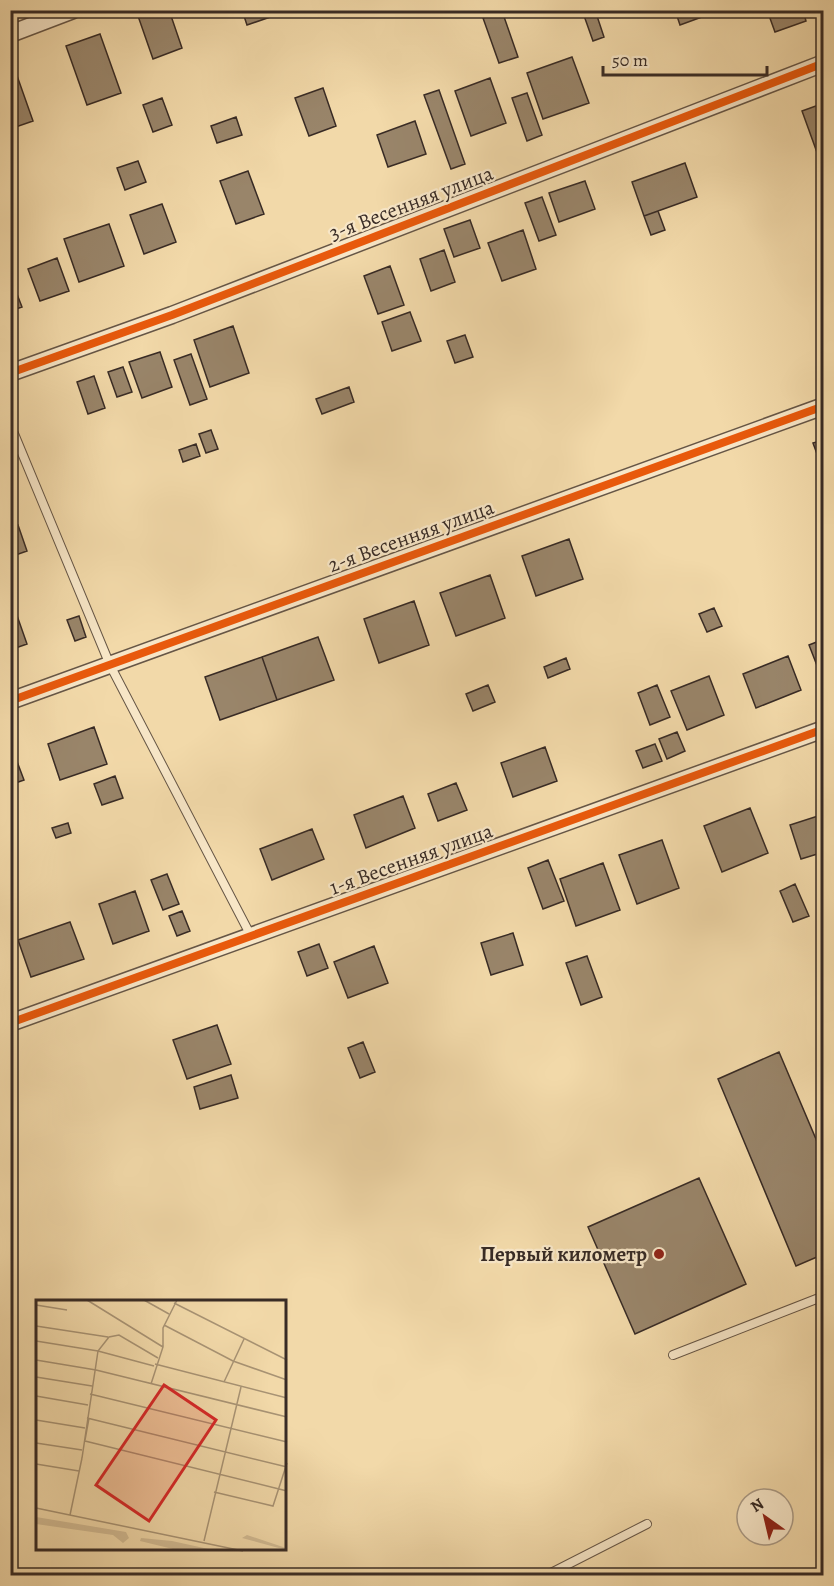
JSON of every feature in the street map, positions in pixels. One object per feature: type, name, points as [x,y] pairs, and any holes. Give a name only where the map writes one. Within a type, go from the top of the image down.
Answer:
[{"type":"street","points":[[10,34],[73,10]]},
{"type":"street","name":"3-я Весенняя улица","points":[[10,373],[172,315],[824,63]]},
{"type":"street","name":"2-я Весенняя улица","points":[[10,701],[824,406]]},
{"type":"street","name":"1-я Весенняя улица","points":[[10,1023],[824,729]]},
{"type":"lane","points":[[10,424],[110,665],[250,936]]},
{"type":"lane","points":[[673,1355],[824,1296]]},
{"type":"lane","points":[[545,1575],[647,1524]]},
{"type":"building","points":[[154,10],[169,10],[182,48],[153,59],[138,16]]},
{"type":"building","points":[[242,10],[281,10],[282,13],[247,25]]},
{"type":"building","points":[[582,10],[595,10],[604,37],[593,41]]},
{"type":"building","points":[[675,10],[721,10],[680,25]]},
{"type":"building","points":[[767,10],[803,10],[806,21],[775,32]]},
{"type":"building","points":[[502,11],[518,57],[499,63],[483,18]]},
{"type":"building","points":[[100,34],[121,93],[87,105],[66,46]]},
{"type":"building","points":[[572,57],[589,103],[543,119],[527,73]]},
{"type":"building","points":[[15,70],[33,121],[10,129],[10,72]]},
{"type":"building","points":[[490,78],[506,123],[471,136],[455,91]]},
{"type":"building","points":[[323,88],[336,126],[309,136],[295,98]]},
{"type":"building","points":[[439,90],[465,164],[451,169],[424,95]]},
{"type":"building","points":[[527,93],[542,135],[527,141],[512,98]]},
{"type":"building","points":[[162,98],[172,125],[153,132],[143,105]]},
{"type":"building","points":[[824,103],[824,156],[819,158],[802,111]]},
{"type":"building","points":[[236,117],[242,135],[217,143],[211,126]]},
{"type":"building","points":[[415,121],[426,154],[388,167],[377,135]]},
{"type":"building","points":[[138,161],[146,182],[125,190],[117,168]]},
{"type":"building","points":[[685,163],[697,197],[644,216],[632,182]]},
{"type":"building","points":[[248,171],[264,214],[236,224],[220,181]]},
{"type":"building","points":[[585,181],[595,209],[559,222],[549,193]]},
{"type":"building","points":[[542,197],[556,235],[539,241],[525,203]]},
{"type":"building","points":[[162,204],[176,242],[144,254],[130,215]]},
{"type":"building","points":[[658,211],[665,230],[651,235],[644,216]]},
{"type":"building","points":[[470,220],[480,248],[454,257],[444,229]]},
{"type":"building","points":[[109,224],[124,266],[79,282],[64,239]]},
{"type":"building","points":[[523,230],[536,269],[502,281],[488,243]]},
{"type":"building","points":[[444,250],[455,282],[431,291],[420,259]]},
{"type":"building","points":[[57,258],[69,291],[40,301],[28,269]]},
{"type":"building","points":[[390,266],[404,305],[378,314],[364,276]]},
{"type":"building","points":[[10,276],[22,307],[10,311]]},
{"type":"building","points":[[410,312],[421,341],[392,351],[382,322]]},
{"type":"building","points":[[233,326],[249,373],[210,387],[194,340]]},
{"type":"building","points":[[465,335],[473,357],[455,363],[447,341]]},
{"type":"building","points":[[160,352],[172,387],[142,398],[129,362]]},
{"type":"building","points":[[191,354],[207,399],[190,405],[174,360]]},
{"type":"building","points":[[123,367],[132,392],[117,397],[108,372]]},
{"type":"building","points":[[94,376],[105,408],[88,414],[77,382]]},
{"type":"building","points":[[349,387],[354,402],[322,414],[316,399]]},
{"type":"building","points":[[211,430],[218,449],[206,453],[199,434]]},
{"type":"building","points":[[824,440],[824,473],[813,443]]},
{"type":"building","points":[[196,444],[200,456],[183,462],[179,450]]},
{"type":"building","points":[[18,525],[27,551],[10,557],[10,528]]},
{"type":"building","points":[[569,539],[583,579],[536,596],[522,556]]},
{"type":"building","points":[[490,575],[505,618],[456,636],[440,593]]},
{"type":"building","points":[[414,601],[429,645],[379,663],[364,619]]},
{"type":"building","points":[[14,607],[27,644],[10,650],[10,608]]},
{"type":"building","points":[[714,608],[722,626],[707,632],[699,614]]},
{"type":"building","points":[[79,616],[86,637],[75,641],[67,620]]},
{"type":"building","points":[[318,637],[334,680],[277,700],[262,657]]},
{"type":"building","points":[[824,639],[824,681],[823,681],[809,645]]},
{"type":"building","points":[[788,656],[801,690],[756,708],[743,674]]},
{"type":"building","points":[[262,657],[277,700],[220,720],[205,677]]},
{"type":"building","points":[[566,658],[570,669],[548,678],[544,667]]},
{"type":"building","points":[[709,676],[724,715],[687,730],[671,691]]},
{"type":"building","points":[[488,685],[495,702],[473,711],[466,694]]},
{"type":"building","points":[[657,685],[670,717],[650,725],[638,693]]},
{"type":"building","points":[[94,727],[107,764],[60,780],[48,744]]},
{"type":"building","points":[[677,732],[685,751],[667,759],[659,739]]},
{"type":"building","points":[[10,743],[24,780],[10,785]]},
{"type":"building","points":[[655,744],[662,761],[643,768],[636,751]]},
{"type":"building","points":[[545,747],[557,781],[513,797],[501,763]]},
{"type":"building","points":[[115,776],[123,798],[102,805],[94,784]]},
{"type":"building","points":[[456,783],[467,810],[438,821],[428,794]]},
{"type":"building","points":[[403,796],[415,828],[366,848],[354,815]]},
{"type":"building","points":[[750,808],[768,853],[722,872],[704,826]]},
{"type":"building","points":[[824,814],[824,852],[801,859],[790,825]]},
{"type":"building","points":[[68,823],[71,833],[56,838],[52,828]]},
{"type":"building","points":[[312,829],[324,859],[272,880],[260,849]]},
{"type":"building","points":[[662,840],[679,888],[637,904],[619,855]]},
{"type":"building","points":[[548,860],[564,901],[543,909],[528,868]]},
{"type":"building","points":[[603,863],[620,910],[576,926],[560,879]]},
{"type":"building","points":[[167,874],[179,904],[163,910],[151,880]]},
{"type":"building","points":[[795,884],[809,916],[793,922],[780,891]]},
{"type":"building","points":[[135,891],[149,931],[113,944],[99,904]]},
{"type":"building","points":[[182,911],[190,931],[177,936],[169,916]]},
{"type":"building","points":[[70,922],[84,959],[31,977],[18,940]]},
{"type":"building","points":[[513,933],[523,965],[491,975],[481,943]]},
{"type":"building","points":[[319,944],[328,968],[307,976],[298,952]]},
{"type":"building","points":[[374,946],[388,983],[348,998],[334,962]]},
{"type":"building","points":[[587,956],[602,997],[581,1005],[566,963]]},
{"type":"building","points":[[217,1025],[231,1064],[187,1079],[173,1040]]},
{"type":"building","points":[[363,1042],[375,1072],[360,1078],[348,1048]]},
{"type":"building","points":[[779,1052],[824,1158],[824,1254],[796,1266],[718,1079]]},
{"type":"building","points":[[231,1075],[238,1098],[200,1109],[194,1087]]},
{"type":"building","points":[[699,1178],[746,1284],[635,1334],[588,1227]]},
{"type":"cycle path","points":[[10,373],[172,315],[824,63]]},
{"type":"cycle path","points":[[10,701],[824,406]]},
{"type":"cycle path","points":[[10,1023],[824,729]]},
{"type":"place","name":"Первый километр","points":[[659,1254]]}]
